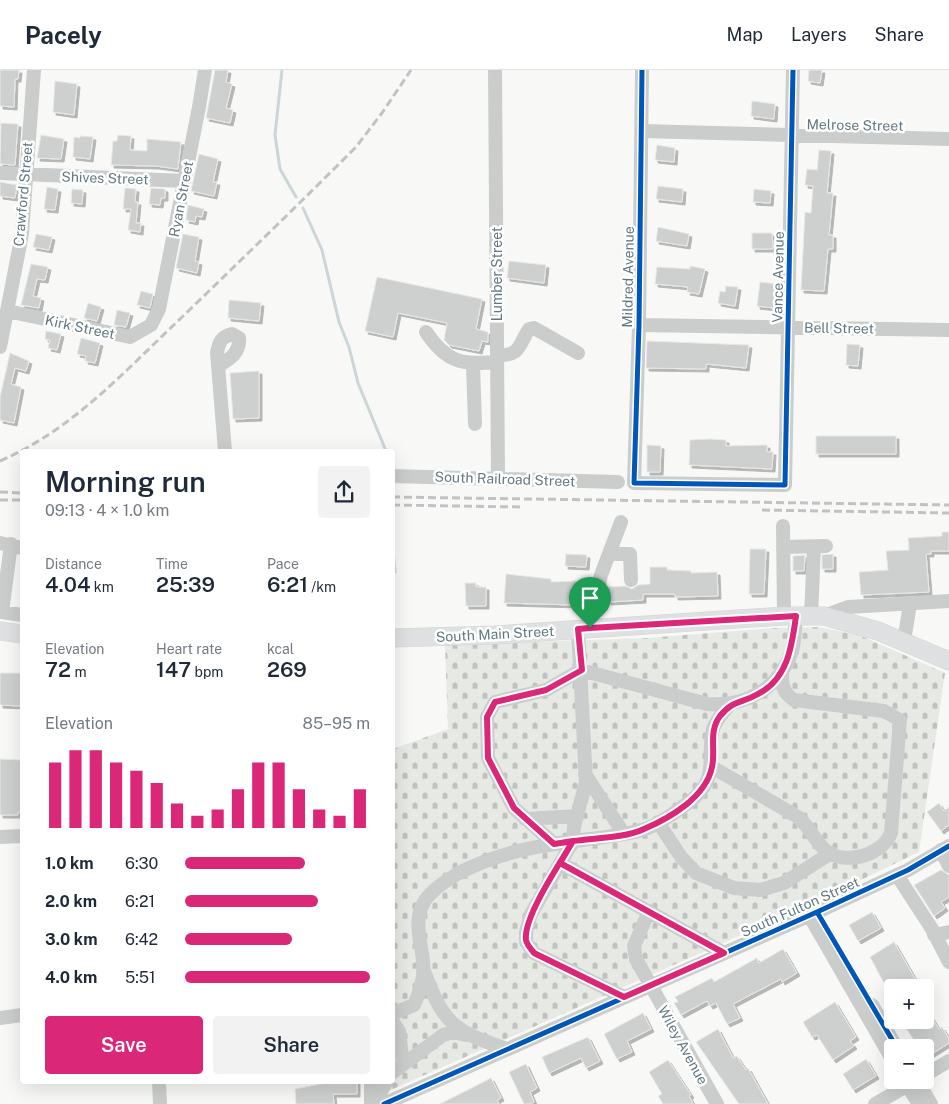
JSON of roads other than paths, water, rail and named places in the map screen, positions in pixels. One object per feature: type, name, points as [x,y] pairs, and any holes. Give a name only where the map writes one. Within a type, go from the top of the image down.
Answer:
[{"type":"main road","name":"South Main Street","points":[[395,638],[804,616],[904,641],[949,661]]},
{"type":"main road","points":[[0,632],[20,634]]},
{"type":"street","name":"Crawford Street","points":[[0,347],[22,234],[34,70]]},
{"type":"street","name":"Ryan Street","points":[[151,325],[159,309],[205,70]]},
{"type":"street","name":"Lumber Street","points":[[495,70],[498,478]]},
{"type":"street","name":"Mildred Avenue","points":[[642,70],[639,325],[634,483],[785,485]]},
{"type":"street","name":"Vance Avenue","points":[[785,485],[792,70]]},
{"type":"street","name":"Melrose Street","points":[[641,131],[949,139]]},
{"type":"street","name":"Shives Street","points":[[0,173],[184,181]]},
{"type":"street","name":"Kirk Street","points":[[7,312],[130,337],[151,325]]},
{"type":"street","name":"Bell Street","points":[[639,325],[949,330]]},
{"type":"street","points":[[426,332],[436,347],[447,357],[473,364],[508,356],[516,352],[529,329],[534,328],[578,353]]},
{"type":"street","points":[[218,363],[224,449]]},
{"type":"street","points":[[473,364],[475,424]]},
{"type":"street","name":"South Railroad Street","points":[[395,476],[618,482]]},
{"type":"street","points":[[621,522],[600,574],[584,629],[582,670],[586,774],[573,841],[531,914],[526,932],[526,942],[534,953],[624,997]]},
{"type":"street","points":[[783,526],[784,547],[804,616]]},
{"type":"street","points":[[11,545],[2,612],[20,615]]},
{"type":"street","points":[[554,844],[514,808],[488,758],[487,717],[489,709],[495,702],[546,690],[582,670],[684,700],[707,704],[730,704],[760,694],[776,680],[792,650],[804,616],[820,547],[784,547]]},
{"type":"street","points":[[608,554],[630,554],[631,580]]},
{"type":"street","points":[[804,616],[848,607],[949,601]]},
{"type":"street","points":[[904,641],[910,604]]},
{"type":"street","points":[[782,671],[782,687],[786,695],[794,700]]},
{"type":"street","points":[[712,767],[798,817],[809,826],[825,849],[836,856],[873,854],[889,840],[892,824],[900,720],[893,714],[884,711],[760,694]]},
{"type":"street","points":[[469,1036],[451,1023],[435,1000],[423,968],[418,917],[424,901],[448,879],[472,866],[530,847],[624,834],[643,830],[658,822],[694,798],[705,783],[712,767],[713,729],[718,718],[730,704]]},
{"type":"street","points":[[586,774],[624,834]]},
{"type":"street","points":[[525,819],[577,816]]},
{"type":"street","points":[[658,822],[681,857],[696,873],[734,888],[760,890],[784,883],[831,853]]},
{"type":"street","points":[[0,837],[20,836]]},
{"type":"street","points":[[945,848],[949,866]]},
{"type":"street","name":"South Fulton Street","points":[[384,1104],[411,1099],[507,1049],[813,914],[897,875],[945,848]]},
{"type":"street","points":[[560,863],[724,953]]},
{"type":"street","points":[[897,875],[949,962]]},
{"type":"street","name":"Wiley Avenue","points":[[649,911],[634,946],[636,959],[717,1104]]},
{"type":"street","points":[[813,914],[891,1039]]},
{"type":"street","points":[[813,914],[884,1044]]},
{"type":"street","points":[[934,935],[949,932]]},
{"type":"street","points":[[395,1013],[414,1005],[420,991],[423,968]]},
{"type":"street","points":[[0,1018],[20,1015]]},
{"type":"street","points":[[395,1025],[399,1031],[398,1069]]},
{"type":"street","points":[[398,1069],[443,1035],[453,1032],[507,1049]]},
{"type":"street","points":[[934,1070],[949,1061]]},
{"type":"street","points":[[159,1084],[160,1104]]},
{"type":"street","points":[[371,1084],[373,1104]]},
{"type":"street","points":[[373,1104],[385,1084]]},
{"type":"street","points":[[875,1104],[898,1089]]},
{"type":"street","points":[[914,1089],[919,1104]]},
{"type":"street","points":[[918,1089],[931,1104]]},
{"type":"waterway","points":[[282,70],[275,135],[280,169],[296,197]]},
{"type":"waterway","points":[[303,208],[322,250],[339,322],[349,347],[358,383],[385,449]]},
{"type":"railway","points":[[24,449],[51,433],[74,416],[117,379],[356,147],[411,70]]},
{"type":"railway","points":[[0,461],[20,451]]},
{"type":"railway","points":[[0,492],[20,493]]},
{"type":"railway","points":[[395,497],[949,505]]},
{"type":"railway","points":[[0,500],[20,500]]},
{"type":"railway","points":[[395,505],[520,507]]},
{"type":"railway","points":[[762,510],[949,513]]}]
